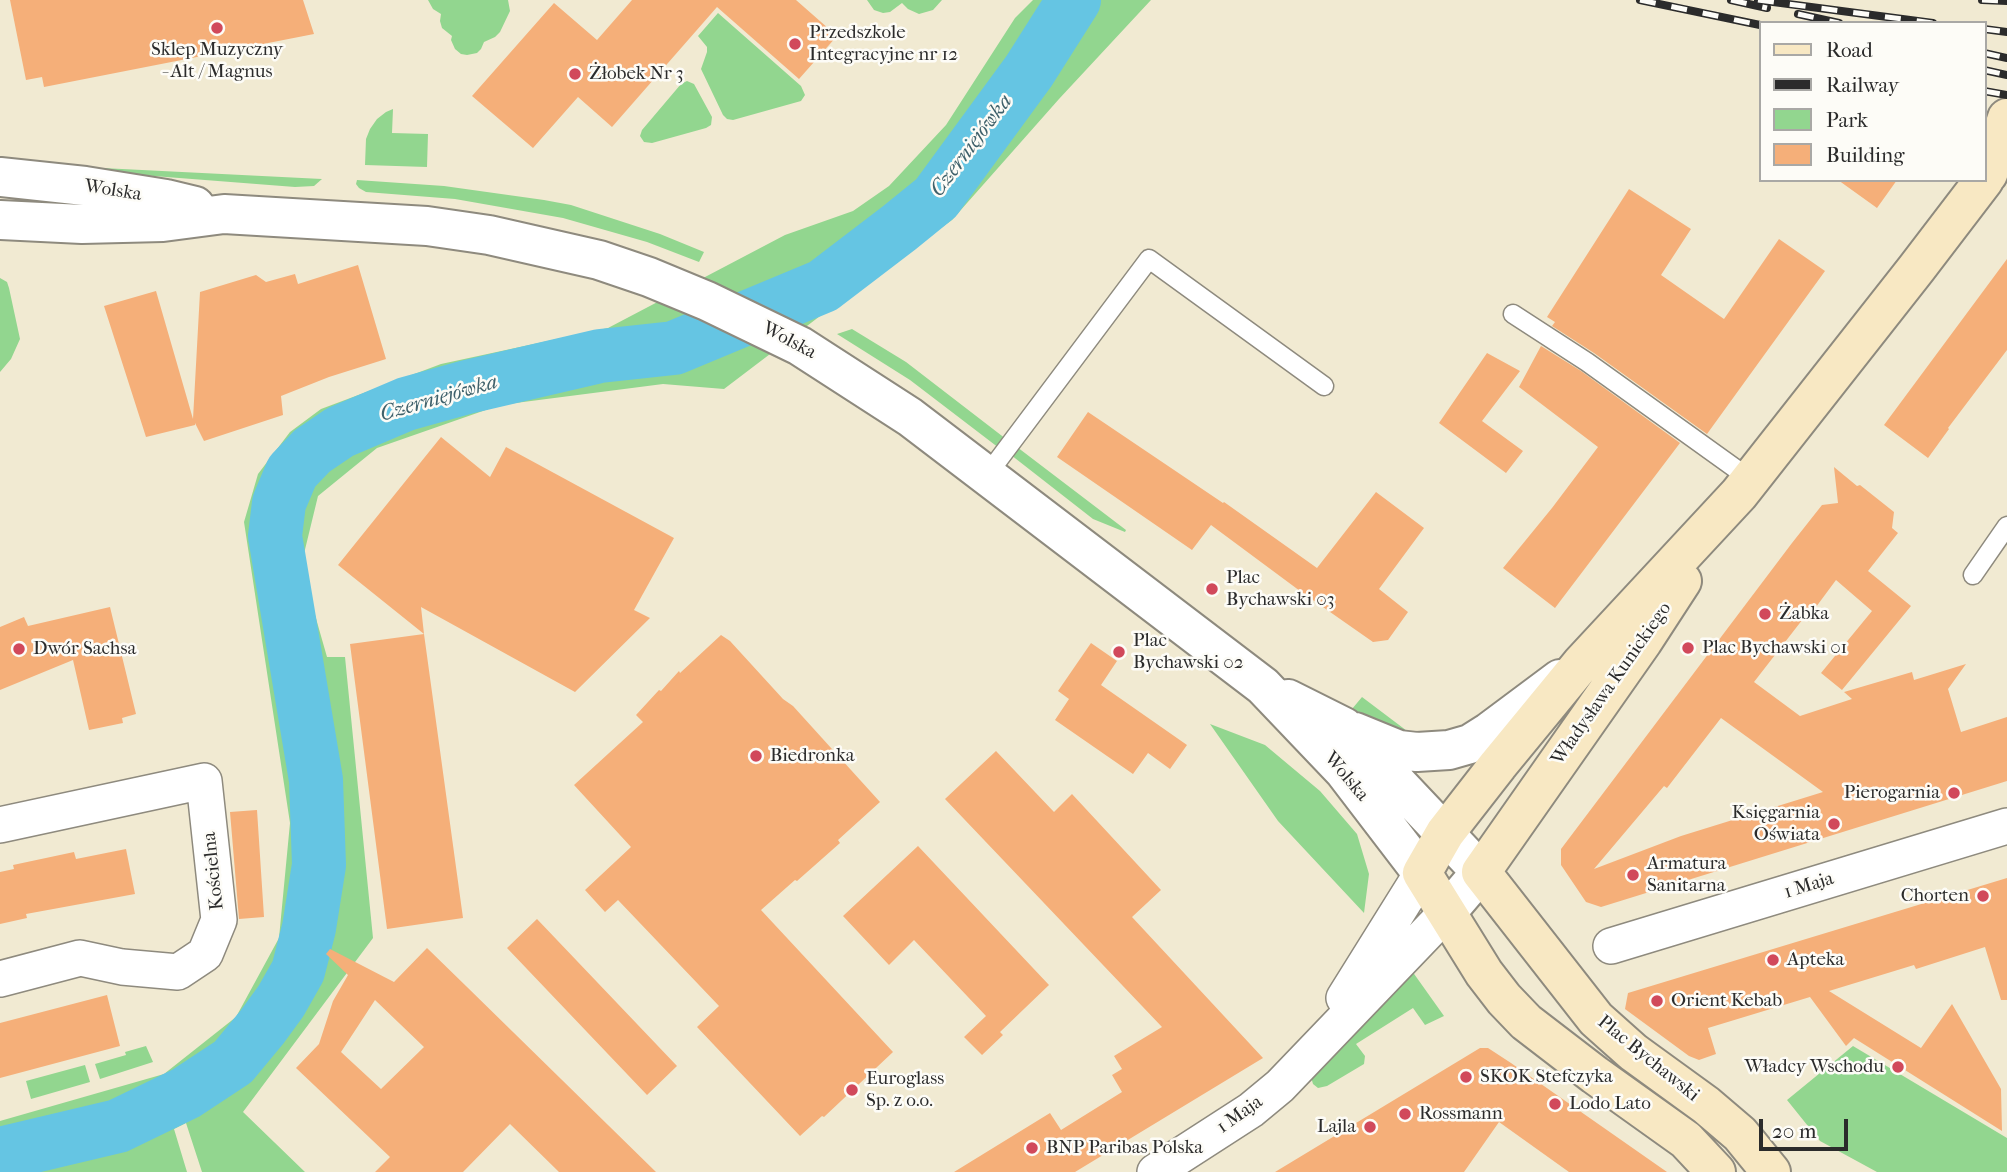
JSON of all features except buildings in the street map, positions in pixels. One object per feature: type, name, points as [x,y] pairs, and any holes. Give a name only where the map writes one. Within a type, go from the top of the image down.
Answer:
[{"type":"main road","name":"Władysława Kunickiego","points":[[1481,872],[1643,640],[1745,487],[1916,269],[1994,176],[2007,118]]},
{"type":"main road","name":"Władysława Kunickiego","points":[[1446,833],[1581,664],[1745,487]]},
{"type":"main road","points":[[1446,833],[1422,873],[1484,973],[1504,999],[1526,1022],[1686,1140],[1716,1172]]},
{"type":"main road","name":"Plac Bychawski","points":[[1481,872],[1596,1019],[1633,1052],[1706,1105],[1740,1134],[1771,1172]]},
{"type":"street","name":"Wolska","points":[[7,178],[85,186],[166,199],[224,214]]},
{"type":"street","points":[[7,178],[7,220]]},
{"type":"street","name":"Wolska","points":[[7,220],[82,224],[163,222],[224,214],[427,226],[489,235],[599,260],[707,301],[800,346],[910,417],[1263,686],[1344,771],[1422,873]]},
{"type":"street","name":"Władysława Kunickiego","points":[[1344,727],[1399,750],[1449,750],[1470,744],[1489,732],[1581,664]]},
{"type":"street","name":"Wolska","points":[[1263,686],[1344,727],[1446,833]]},
{"type":"street","name":"Kościelna","points":[[0,825],[204,780],[219,920],[205,954],[178,972],[122,967],[80,958],[0,979]]},
{"type":"street","name":"1 Maja","points":[[1611,946],[2007,826]]},
{"type":"street","name":"Plac Bychawski","points":[[1446,833],[1481,872]]},
{"type":"street","points":[[1446,912],[1481,872]]},
{"type":"street","name":"1 Maja","points":[[1315,1047],[1422,873]]},
{"type":"street","name":"1 Maja","points":[[1155,1172],[1251,1110],[1280,1086],[1446,912]]},
{"type":"lane","points":[[987,475],[1149,259],[1324,386]]},
{"type":"lane","points":[[1513,314],[1587,362],[1745,487]]},
{"type":"lane","points":[[1973,575],[2007,527]]},
{"type":"green space","points":[[428,0],[508,0],[510,11],[500,32],[484,42],[477,53],[467,55],[455,49],[452,36],[442,28],[441,14],[433,9]]},
{"type":"green space","points":[[867,0],[942,0],[933,10],[919,14],[902,3],[890,12],[883,13],[874,10]]},
{"type":"green space","points":[[1033,0],[1151,0],[952,220],[724,389],[663,384],[500,405],[377,448],[318,496],[301,566],[327,657],[345,657],[373,938],[243,1112],[305,1172],[202,1172],[186,1123],[174,1129],[187,1172],[0,1172],[0,1121],[164,1074],[236,1017],[279,938],[290,823],[244,522],[258,474],[290,432],[321,409],[441,364],[608,328],[785,235],[853,211],[889,186],[946,125],[1015,18]]},
{"type":"green space","points":[[718,13],[801,86],[805,95],[801,101],[733,120],[723,115],[701,69],[707,47],[698,36]]},
{"type":"green space","points":[[687,81],[694,84],[712,117],[711,125],[652,143],[644,142],[640,136],[642,130],[681,84]]},
{"type":"green space","points":[[393,109],[392,133],[428,134],[427,167],[365,165],[366,139],[370,129],[377,119]]},
{"type":"green space","points":[[102,168],[322,179],[314,186],[295,187],[102,172]]},
{"type":"green space","points":[[357,180],[444,186],[571,205],[660,234],[704,252],[699,262],[647,242],[563,218],[455,199],[366,192],[356,184]]},
{"type":"green space","points":[[0,278],[7,282],[9,288],[20,339],[11,359],[0,372]]},
{"type":"green space","points":[[852,329],[906,362],[1006,439],[999,448],[910,380],[837,334]]},
{"type":"green space","points":[[1017,447],[1126,530],[1125,532],[1093,519],[1011,455]]},
{"type":"green space","points":[[1362,697],[1415,737],[1352,712]]},
{"type":"green space","points":[[1210,724],[1265,745],[1320,791],[1357,834],[1369,874],[1364,913],[1278,821]]},
{"type":"green space","points":[[1412,971],[1444,1016],[1425,1025],[1413,1008],[1356,1044],[1365,1056],[1364,1064],[1327,1086],[1318,1088],[1313,1084],[1311,1077]]},
{"type":"green space","points":[[146,1046],[153,1062],[100,1079],[95,1064]]},
{"type":"green space","points":[[1853,1046],[2007,1138],[2007,1172],[1877,1172],[1820,1141],[1787,1100]]},
{"type":"green space","points":[[85,1065],[90,1082],[31,1099],[26,1081]]},
{"type":"waterway","name":"Czerniejówka","points":[[0,1154],[118,1126],[186,1093],[233,1062],[281,1001],[298,971],[309,928],[319,865],[316,780],[275,536],[279,503],[292,472],[312,451],[340,432],[406,404],[600,356],[674,348],[823,286],[936,198],[1029,71],[1074,0]]},
{"type":"railway","points":[[1640,0],[1758,25]]},
{"type":"railway","points":[[1731,0],[1767,8]]},
{"type":"railway","points":[[1758,0],[1918,21]]},
{"type":"railway","points":[[1982,0],[2007,1]]},
{"type":"railway","points":[[1798,14],[1830,21]]},
{"type":"railway","points":[[1986,29],[2007,32]]},
{"type":"railway","points":[[1986,53],[2007,58]]},
{"type":"railway","points":[[1986,70],[2007,75]]},
{"type":"railway","points":[[1986,91],[2007,95]]},
{"type":"place","name":"Sklep Muzyczny - Alt / Magnus","points":[[217,28]]},
{"type":"place","name":"Przedszkole Integracyjne nr 12","points":[[795,44]]},
{"type":"place","name":"Żłobek Nr 3","points":[[575,74]]},
{"type":"place","name":"Plac Bychawski 03","points":[[1212,589]]},
{"type":"place","name":"Żabka","points":[[1765,614]]},
{"type":"place","name":"Plac Bychawski 01","points":[[1688,648]]},
{"type":"place","name":"Dwór Sachsa","points":[[19,649]]},
{"type":"place","name":"Plac Bychawski 02","points":[[1119,652]]},
{"type":"place","name":"Biedronka","points":[[756,756]]},
{"type":"place","name":"Pierogarnia","points":[[1954,793]]},
{"type":"place","name":"Księgarnia Oświata","points":[[1834,824]]},
{"type":"place","name":"Armatura Sanitarna","points":[[1633,875]]},
{"type":"place","name":"Chorten","points":[[1983,896]]},
{"type":"place","name":"Apteka","points":[[1773,960]]},
{"type":"place","name":"Orient Kebab","points":[[1657,1001]]},
{"type":"place","name":"Władcy Wschodu","points":[[1898,1067]]},
{"type":"place","name":"SKOK Stefczyka","points":[[1466,1077]]},
{"type":"place","name":"Euroglass Sp. z o.o.","points":[[852,1090]]},
{"type":"place","name":"Lodo Lato","points":[[1555,1104]]},
{"type":"place","name":"Rossmann","points":[[1405,1114]]},
{"type":"place","name":"Lajla","points":[[1370,1127]]},
{"type":"place","name":"BNP Paribas Polska","points":[[1032,1148]]}]
